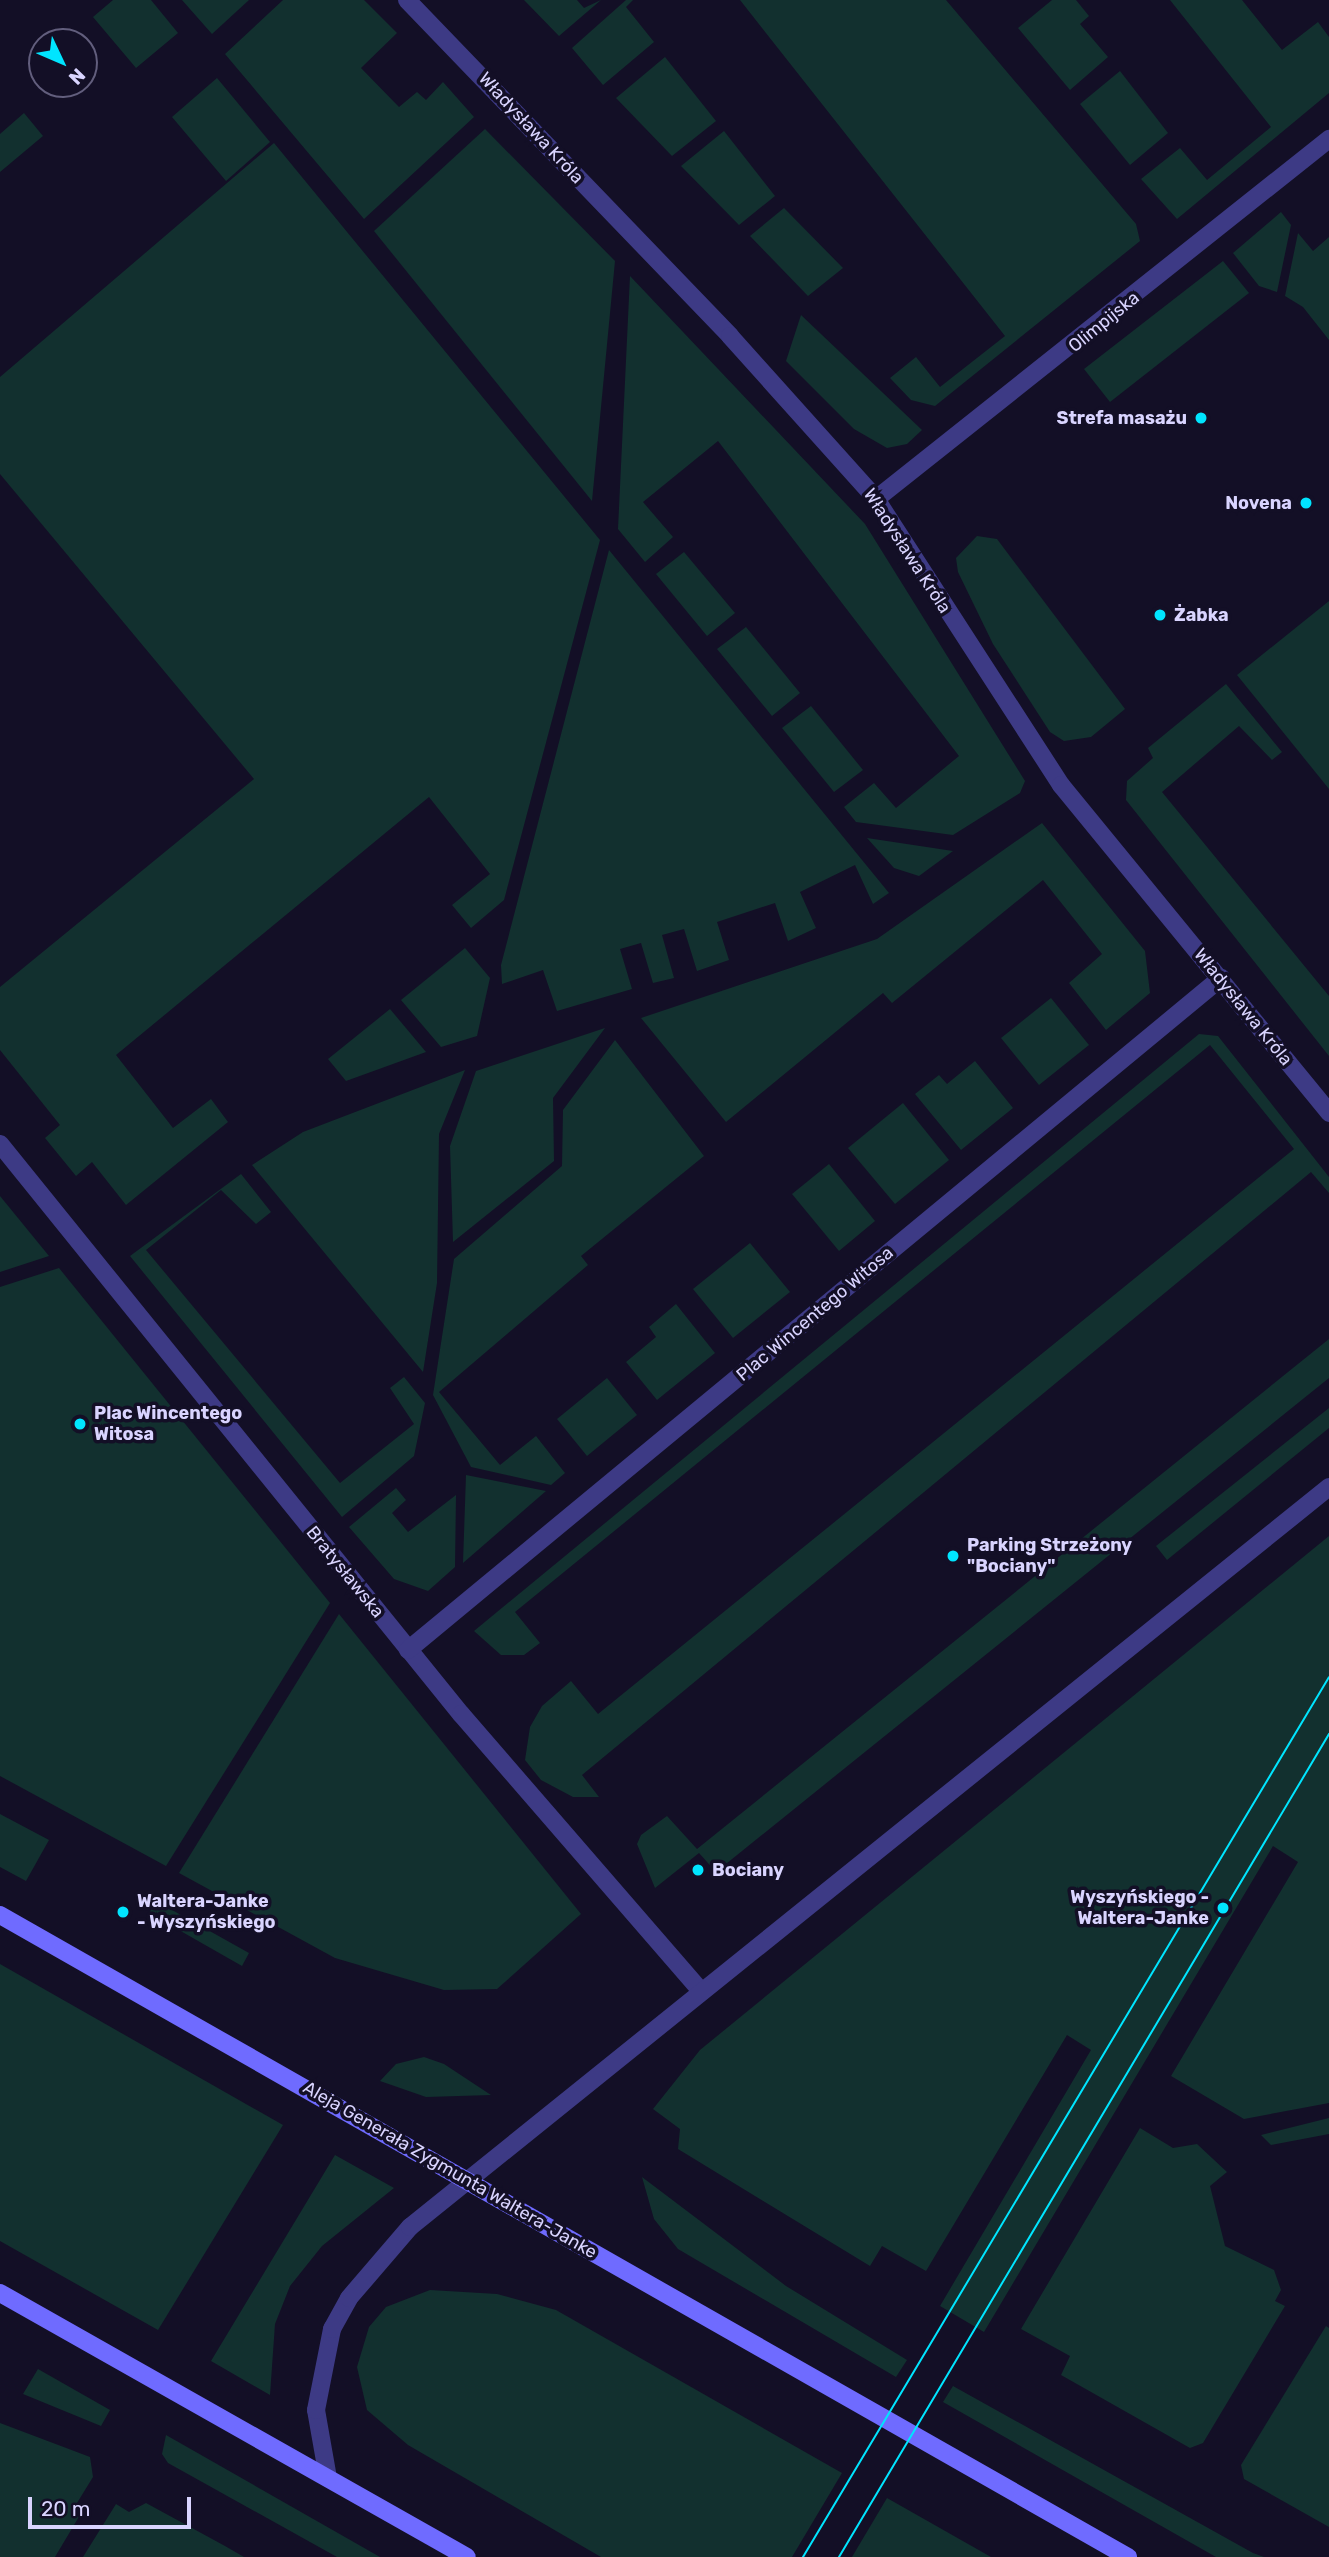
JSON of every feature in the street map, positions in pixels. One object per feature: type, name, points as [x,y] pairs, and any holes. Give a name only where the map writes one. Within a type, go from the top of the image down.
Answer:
[{"type":"main road","name":"Aleja Generała Zygmunta Waltera-Janke","points":[[0,1915],[1128,2557]]},
{"type":"main road","points":[[0,2292],[467,2557]]},
{"type":"street","name":"Władysława Króla","points":[[407,0],[730,336],[876,499],[1061,785],[1329,1113]]},
{"type":"street","name":"Olimpijska","points":[[876,499],[1329,139]]},
{"type":"street","name":"Plac Wincentego Witosa","points":[[408,1650],[1221,978]]},
{"type":"street","name":"Bratysławska","points":[[0,1144],[408,1650],[701,1991]]},
{"type":"street","points":[[328,2478],[316,2410],[332,2329],[377,2262],[467,2180],[1329,1487]]},
{"type":"green space","points":[[113,0],[151,0],[178,33],[136,68],[93,17]]},
{"type":"green space","points":[[182,0],[249,0],[212,34]]},
{"type":"green space","points":[[283,0],[364,0],[397,33],[361,68],[399,107],[417,92],[426,100],[443,82],[474,117],[364,219],[225,54]]},
{"type":"green space","points":[[524,0],[577,0],[584,8],[601,0],[559,36]]},
{"type":"green space","points":[[626,0],[633,0],[626,7],[654,42],[603,85],[572,48]]},
{"type":"green space","points":[[740,0],[946,0],[1136,224],[1140,241],[935,406],[911,400],[890,378],[916,357],[940,387],[1005,336]]},
{"type":"green space","points":[[1052,0],[1076,0],[1089,16],[1080,24],[1108,57],[1070,90],[1018,28]]},
{"type":"green space","points":[[1170,0],[1242,0],[1282,50],[1318,22],[1329,37],[1329,93],[1177,219],[1141,179],[1180,148],[1207,180],[1271,127]]},
{"type":"green space","points":[[665,57],[716,121],[672,156],[616,98]]},
{"type":"green space","points":[[1120,71],[1168,133],[1130,165],[1080,104]]},
{"type":"green space","points":[[217,78],[270,142],[226,181],[172,117]]},
{"type":"green space","points":[[24,113],[43,136],[0,172],[0,134]]},
{"type":"green space","points":[[485,129],[615,261],[592,501],[374,231]]},
{"type":"green space","points":[[724,131],[775,196],[739,225],[681,166]]},
{"type":"green space","points":[[274,143],[600,540],[504,900],[471,928],[452,905],[490,874],[429,797],[116,1055],[173,1128],[211,1099],[228,1122],[126,1205],[92,1162],[76,1176],[45,1138],[60,1125],[0,1050],[0,987],[254,779],[0,474],[0,377]]},
{"type":"green space","points":[[784,208],[843,268],[808,296],[750,236]]},
{"type":"green space","points":[[1281,212],[1291,225],[1277,292],[1259,286],[1233,253]]},
{"type":"green space","points":[[1298,233],[1313,251],[1329,237],[1329,340],[1303,307],[1285,296]]},
{"type":"green space","points":[[1223,261],[1249,293],[1110,402],[1084,369]]},
{"type":"green space","points":[[630,276],[865,524],[1025,781],[1020,793],[953,835],[856,822],[844,807],[874,783],[896,808],[959,756],[718,441],[643,502],[673,537],[645,562],[618,529]]},
{"type":"green space","points":[[801,315],[922,430],[907,444],[887,448],[854,429],[786,361]]},
{"type":"green space","points":[[977,536],[997,539],[1125,709],[1091,737],[1064,741],[1050,732],[993,644],[958,572],[956,558]]},
{"type":"green space","points":[[609,550],[889,893],[873,904],[855,865],[800,892],[816,928],[788,941],[775,903],[717,922],[729,960],[697,971],[684,929],[662,935],[674,978],[653,983],[641,943],[620,949],[632,989],[557,1011],[543,970],[502,984],[501,965]]},
{"type":"green space","points":[[684,552],[735,613],[707,636],[656,574]]},
{"type":"green space","points":[[1329,601],[1329,789],[1237,675]]},
{"type":"green space","points":[[746,627],[800,693],[772,716],[717,649]]},
{"type":"green space","points":[[1226,684],[1282,752],[1272,760],[1239,726],[1162,792],[1329,996],[1329,1056],[1126,800],[1127,781],[1153,758],[1148,748]]},
{"type":"green space","points":[[811,706],[863,770],[834,792],[782,728]]},
{"type":"green space","points":[[1042,823],[1145,951],[1150,993],[1106,1030],[1069,983],[1102,954],[1043,880],[892,1003],[883,993],[726,1122],[641,1018],[877,939]]},
{"type":"green space","points":[[867,838],[953,851],[919,876],[894,868]]},
{"type":"green space","points":[[465,948],[490,978],[477,1036],[441,1047],[401,1000]]},
{"type":"green space","points":[[1051,998],[1089,1045],[1039,1085],[1001,1038]]},
{"type":"green space","points":[[390,1009],[426,1052],[346,1081],[328,1059]]},
{"type":"green space","points":[[605,1028],[553,1098],[554,1161],[453,1242],[450,1146],[476,1071]]},
{"type":"green space","points":[[1199,1034],[1218,1036],[1329,1177],[1329,1193],[1311,1172],[582,1775],[599,1797],[573,1797],[541,1780],[525,1760],[530,1727],[542,1706],[571,1681],[598,1714],[1294,1149],[1210,1045],[515,1612],[540,1643],[524,1655],[501,1655],[474,1631]]},
{"type":"green space","points":[[615,1040],[704,1156],[581,1256],[588,1265],[439,1392],[500,1465],[536,1436],[565,1473],[551,1485],[471,1467],[433,1395],[454,1259],[562,1166],[563,1110]]},
{"type":"green space","points":[[975,1061],[1013,1108],[961,1150],[915,1094],[939,1075],[947,1084]]},
{"type":"green space","points":[[465,1070],[439,1134],[437,1283],[423,1372],[252,1165],[303,1132]]},
{"type":"green space","points":[[903,1103],[949,1160],[895,1204],[848,1148]]},
{"type":"green space","points":[[829,1164],[875,1221],[839,1251],[792,1194]]},
{"type":"green space","points":[[241,1174],[271,1212],[256,1224],[221,1190],[146,1250],[340,1483],[414,1424],[390,1388],[404,1377],[425,1403],[414,1456],[342,1517],[130,1256]]},
{"type":"green space","points":[[0,1196],[49,1256],[0,1272]]},
{"type":"green space","points":[[750,1243],[790,1292],[733,1338],[693,1289]]},
{"type":"green space","name":"Plac Wincentego Witosa","points":[[59,1268],[330,1603],[166,1866],[0,1776],[0,1287]]},
{"type":"green space","points":[[676,1304],[715,1353],[657,1400],[626,1362],[656,1337],[649,1327]]},
{"type":"green space","points":[[1329,1339],[1329,1378],[716,1872],[699,1853],[655,1888],[637,1844],[641,1835],[667,1816],[697,1849]]},
{"type":"green space","points":[[607,1378],[637,1415],[587,1456],[557,1419]]},
{"type":"green space","points":[[1329,1408],[1329,1428],[1167,1560],[1156,1546]]},
{"type":"green space","points":[[466,1475],[546,1491],[463,1563]]},
{"type":"green space","points":[[396,1488],[406,1500],[392,1513],[408,1532],[456,1495],[455,1567],[428,1591],[394,1579],[349,1527]]},
{"type":"green space","points":[[1329,1536],[1329,2103],[1244,2119],[1171,2076],[1298,1862],[1273,1846],[984,2332],[940,2306],[1091,2050],[1067,2035],[926,2271],[882,2246],[870,2266],[678,2149],[680,2129],[653,2109],[700,2050]]},
{"type":"green space","points":[[339,1614],[581,1914],[497,1989],[444,1990],[335,1958],[179,1873]]},
{"type":"green space","points":[[0,1814],[49,1840],[26,1881],[0,1867]]},
{"type":"green space","points":[[156,1901],[249,1953],[242,1966],[149,1913]]},
{"type":"green space","points":[[0,1964],[283,2125],[158,2330],[0,2241]]},
{"type":"green space","points":[[424,2057],[444,2064],[491,2095],[426,2097],[380,2081],[396,2064]]},
{"type":"green space","points":[[1329,2118],[1329,2134],[1271,2145],[1261,2135]]},
{"type":"green space","points":[[1140,2128],[1173,2148],[1197,2144],[1227,2172],[1210,2186],[1225,2246],[1274,2270],[1281,2290],[1275,2301],[1285,2306],[1203,2443],[1190,2448],[1061,2375],[1070,2356],[1021,2329]]},
{"type":"green space","points":[[335,2155],[394,2188],[322,2246],[290,2286],[275,2324],[270,2395],[211,2361]]},
{"type":"green space","points":[[642,2177],[786,2286],[907,2360],[896,2377],[678,2249],[654,2219]]},
{"type":"green space","points":[[430,2290],[497,2294],[556,2310],[842,2473],[792,2557],[601,2557],[408,2445],[367,2410],[357,2367],[369,2327],[386,2307]]},
{"type":"green space","points":[[1326,2326],[1329,2328],[1329,2527],[1244,2479],[1241,2465]]},
{"type":"green space","points":[[38,2369],[110,2410],[101,2426],[23,2394]]},
{"type":"green space","points":[[953,2386],[1264,2557],[1216,2557],[943,2402]]},
{"type":"green space","points":[[0,2423],[90,2457],[93,2477],[77,2503],[80,2515],[55,2557],[0,2557]]},
{"type":"green space","points":[[166,2435],[380,2557],[337,2557],[168,2463],[162,2454]]},
{"type":"green space","points":[[887,2498],[991,2557],[852,2557]]},
{"type":"green space","points":[[146,2503],[244,2557],[83,2557],[116,2504],[129,2512]]},
{"type":"tram line","points":[[803,2557],[1329,1677]]},
{"type":"tram line","points":[[839,2557],[1329,1734]]},
{"type":"place","name":"Strefa masażu","points":[[1201,418]]},
{"type":"place","name":"Novena","points":[[1306,503]]},
{"type":"place","name":"Żabka","points":[[1160,615]]},
{"type":"place","name":"Plac Wincentego Witosa","points":[[80,1424]]},
{"type":"place","name":"Parking Strzeżony \"Bociany\"","points":[[953,1556]]},
{"type":"place","name":"Bociany","points":[[698,1870]]},
{"type":"place","name":"Wyszyńskiego - Waltera-Janke","points":[[1223,1908]]},
{"type":"place","name":"Waltera-Janke - Wyszyńskiego","points":[[123,1912]]}]
